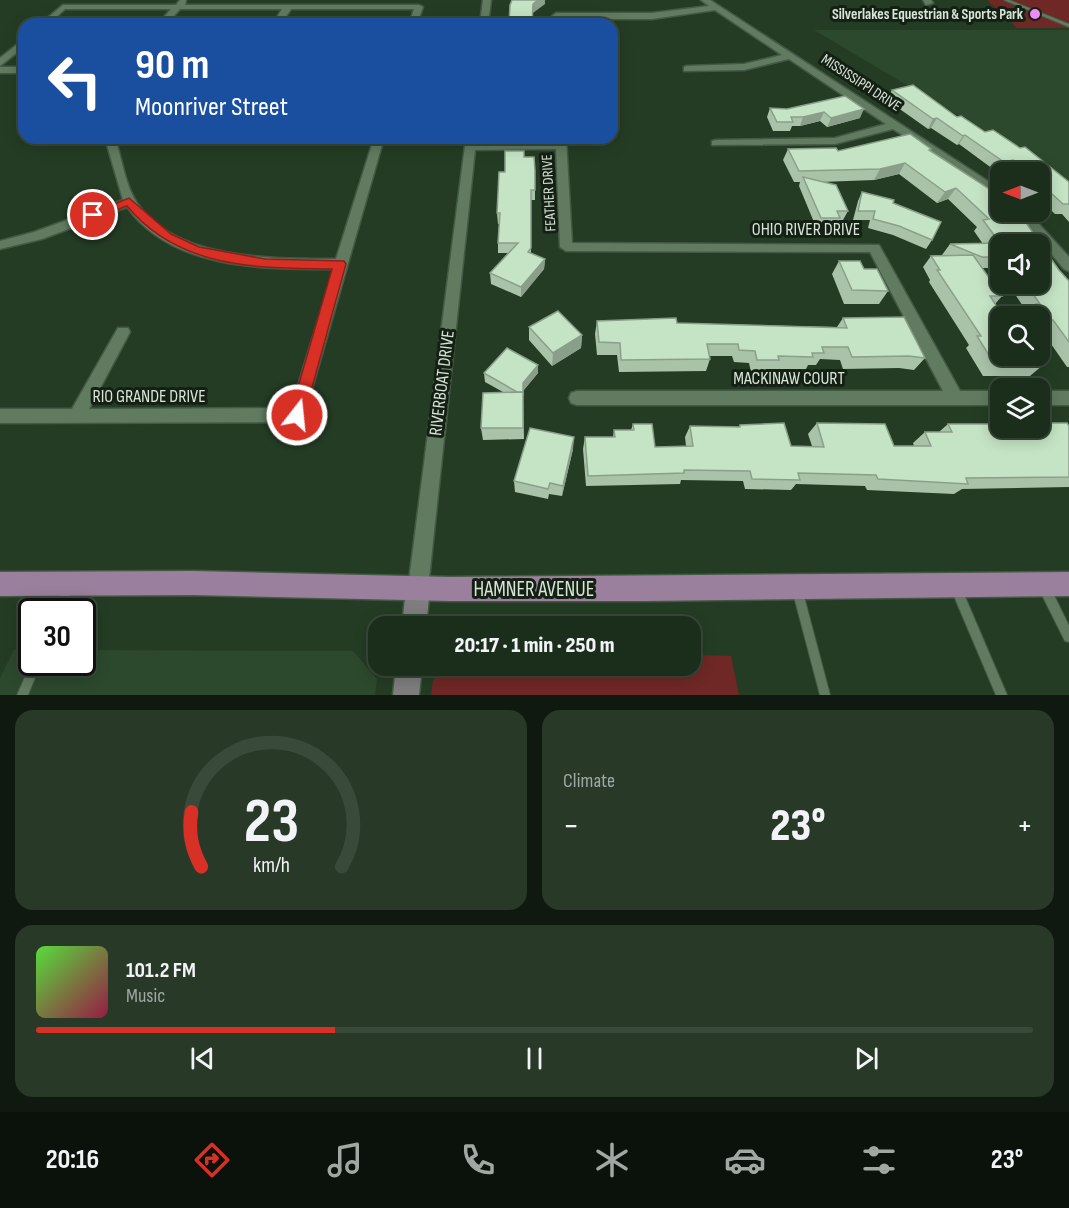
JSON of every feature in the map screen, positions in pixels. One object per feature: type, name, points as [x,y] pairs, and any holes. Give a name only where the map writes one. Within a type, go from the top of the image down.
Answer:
[{"type":"main road","name":"HAMNER AVENUE","points":[[0,584],[194,583],[418,588],[797,588],[1069,584]]},
{"type":"street","points":[[485,18],[487,0]]},
{"type":"street","name":"MISSISSIPPI DRIVE","points":[[705,0],[990,187]]},
{"type":"street","points":[[168,18],[182,4]]},
{"type":"street","points":[[51,18],[63,7],[182,4],[419,7],[415,18]]},
{"type":"street","points":[[281,18],[288,7]]},
{"type":"street","points":[[609,18],[662,16],[715,8]]},
{"type":"street","points":[[0,63],[18,47]]},
{"type":"street","points":[[687,69],[744,67],[790,56]]},
{"type":"street","points":[[0,70],[18,70]]},
{"type":"street","points":[[716,143],[827,142],[895,125]]},
{"type":"street","points":[[112,144],[129,202],[144,219],[167,237],[195,250],[228,258],[265,263],[340,264],[377,144]]},
{"type":"street","name":"RIVERBOAT DRIVE","points":[[415,616],[470,144]]},
{"type":"street","name":"FEATHER DRIVE","points":[[561,144],[566,247]]},
{"type":"street","points":[[0,245],[37,236],[129,202]]},
{"type":"street","points":[[1031,222],[1069,266]]},
{"type":"street","name":"OHIO RIVER DRIVE","points":[[566,247],[874,248],[955,398]]},
{"type":"street","name":"RIO GRANDE DRIVE","points":[[0,416],[297,415],[340,264]]},
{"type":"street","points":[[76,416],[123,332]]},
{"type":"street","name":"MACKINAW COURT","points":[[577,398],[990,398]]},
{"type":"street","points":[[1050,398],[1069,398]]},
{"type":"street","points":[[406,695],[408,676]]},
{"type":"lane","points":[[1006,0],[1069,26]]},
{"type":"lane","points":[[64,598],[71,584]]},
{"type":"lane","points":[[1043,584],[1069,637]]},
{"type":"lane","points":[[955,585],[1002,695]]},
{"type":"lane","points":[[797,588],[825,695]]},
{"type":"lane","points":[[22,695],[30,676]]},
{"type":"shaded area","name":"Silverlakes Equestrian & Sports Park","points":[[987,0],[1069,0],[1069,28],[1017,28]]},
{"type":"shaded area","points":[[814,30],[1069,30],[1069,181],[1050,170],[1050,162],[1037,162]]},
{"type":"shaded area","points":[[14,650],[18,650],[18,676],[96,676],[96,650],[353,651],[368,668],[368,676],[374,676],[377,679],[375,695],[0,695],[0,678]]},
{"type":"shaded area","points":[[701,655],[731,656],[739,695],[431,695],[433,680],[438,676],[701,676]]},
{"type":"building","points":[[512,0],[538,0],[533,4],[532,18],[509,18]]},
{"type":"building","points":[[913,85],[957,117],[961,116],[985,132],[993,130],[1020,148],[1025,147],[1044,162],[1016,162],[1013,160],[1004,162],[937,118],[933,119],[892,90]]},
{"type":"building","points":[[845,96],[864,109],[831,118],[824,112],[791,117],[793,122],[777,122],[770,108],[787,109]]},
{"type":"building","points":[[910,134],[931,149],[929,150],[990,190],[990,222],[1025,222],[1034,234],[993,234],[983,220],[989,219],[956,188],[945,192],[905,163],[880,169],[799,171],[788,149],[836,148],[838,151]]},
{"type":"building","points":[[505,151],[524,151],[524,157],[534,157],[535,190],[531,190],[531,248],[528,252],[545,259],[521,287],[490,273],[518,243],[498,243],[499,172],[505,172]]},
{"type":"building","points":[[1050,167],[1069,182],[1069,204],[1063,204],[1050,192]]},
{"type":"building","points":[[803,177],[836,185],[848,211],[837,211],[840,218],[821,218]]},
{"type":"building","points":[[862,192],[894,200],[893,203],[941,222],[932,240],[899,226],[873,219],[875,211],[858,211]]},
{"type":"building","points":[[990,243],[990,257],[982,257],[950,244]]},
{"type":"building","points":[[973,255],[990,279],[990,294],[1002,296],[990,296],[996,306],[990,306],[990,357],[977,336],[981,336],[937,270],[940,270],[931,256]]},
{"type":"building","points":[[1050,257],[1069,281],[1069,342],[1053,320],[1050,320],[1050,306],[1036,304],[1040,304],[1033,294],[1050,294]]},
{"type":"building","points":[[839,261],[860,261],[864,269],[877,269],[888,291],[852,290]]},
{"type":"building","points":[[558,311],[582,335],[553,353],[529,327]]},
{"type":"building","points":[[904,317],[925,358],[852,357],[848,347],[822,347],[824,353],[812,353],[813,357],[778,356],[779,360],[757,360],[755,351],[739,350],[738,344],[707,344],[710,359],[621,360],[620,343],[599,342],[597,321],[676,318],[677,323],[847,328],[843,318]]},
{"type":"building","points":[[507,348],[538,365],[523,383],[523,392],[517,392],[484,373]]},
{"type":"building","points":[[523,392],[523,428],[481,428],[483,393]]},
{"type":"building","points":[[784,423],[791,446],[824,447],[817,423],[885,424],[894,446],[931,446],[925,432],[952,432],[948,424],[990,424],[990,438],[1050,438],[1050,423],[1067,423],[1069,426],[1069,477],[966,478],[968,484],[878,479],[876,475],[798,473],[800,480],[752,479],[750,471],[684,470],[684,473],[588,476],[585,437],[615,437],[614,430],[634,430],[633,424],[652,424],[655,447],[693,446],[690,426],[740,427],[740,425]]},
{"type":"building","points":[[530,428],[574,437],[563,486],[550,483],[548,489],[514,481]]},
{"type":"place","name":"Silverlakes Equestrian & Sports Park","points":[[1035,14]]},
{"type":"route","points":[[93,215],[129,202],[144,219],[167,237],[195,250],[228,258],[265,263],[340,264],[297,415]]}]
